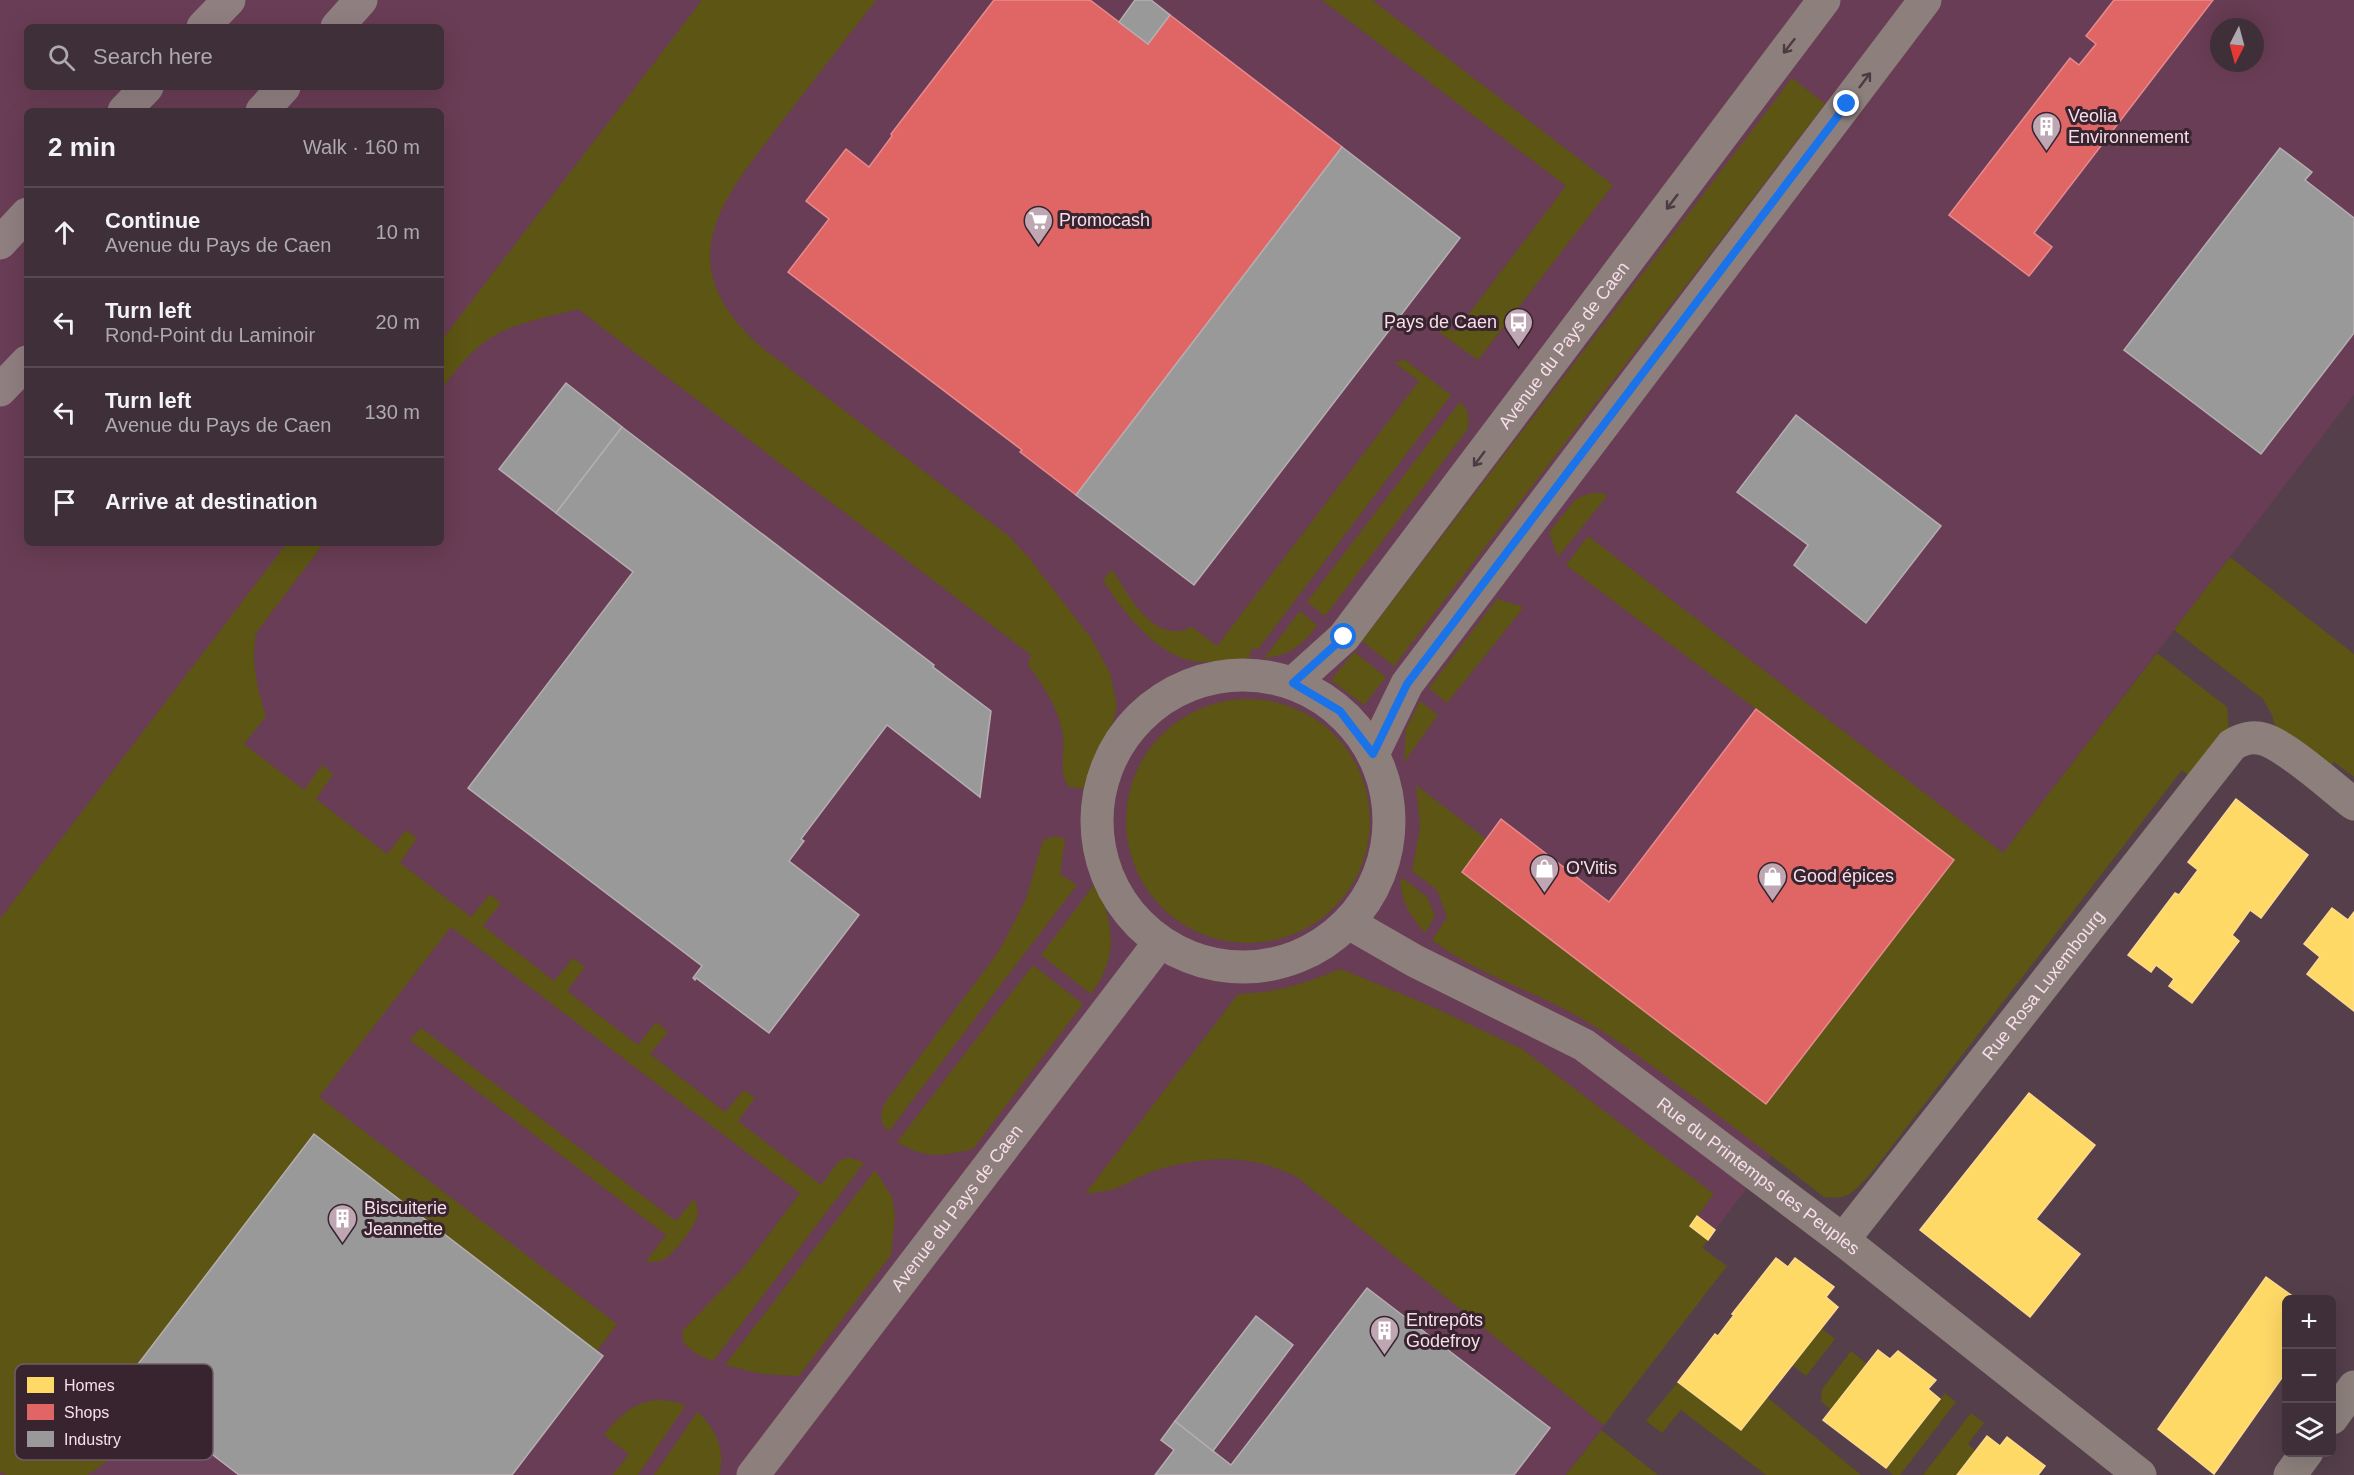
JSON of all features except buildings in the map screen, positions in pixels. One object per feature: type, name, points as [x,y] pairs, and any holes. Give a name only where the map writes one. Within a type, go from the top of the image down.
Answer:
[{"type":"main road","points":[[206,24],[229,0]]},
{"type":"main road","points":[[340,24],[361,0]]},
{"type":"main road","points":[[127,108],[144,90]]},
{"type":"main road","points":[[265,108],[281,90]]},
{"type":"main road","points":[[0,243],[24,217]]},
{"type":"main road","points":[[0,390],[24,365]]},
{"type":"street","name":"Avenue du Pays de Caen","points":[[1293,683],[1344,637],[1824,0]]},
{"type":"street","points":[[1373,754],[1407,684],[1925,0]]},
{"type":"street","points":[[1244,674],[1293,683],[1340,711],[1373,754],[1383,778],[1389,803],[1388,846],[1374,887],[1348,923],[1316,948],[1278,963],[1237,967],[1210,963],[1184,955],[1160,942],[1124,907],[1102,862],[1096,817],[1104,773],[1125,733],[1158,701],[1199,681],[1244,674]]},
{"type":"street","name":"Rue Rosa Luxembourg","points":[[1843,1240],[2232,745],[2241,739],[2263,739],[2289,753],[2354,804]]},
{"type":"street","name":"Rue du Printemps des Peuples","points":[[1348,923],[1415,961],[1584,1045],[1843,1240],[2140,1475]]},
{"type":"street","name":"Avenue du Pays de Caen","points":[[753,1475],[1160,942]]},
{"type":"street","points":[[2336,1411],[2354,1387]]},
{"type":"street","points":[[2290,1475],[2303,1457]]},
{"type":"shaded area","points":[[0,0],[2354,0],[2354,395],[1702,1247],[1727,1266],[1566,1475],[0,1475]]},
{"type":"shaded area","points":[[702,0],[876,0],[740,177],[724,205],[714,232],[710,259],[716,287],[732,316],[761,347],[1010,537],[1091,638],[1110,673],[1117,705],[1113,723],[1095,756],[1088,789],[1069,787],[1066,781],[1063,769],[1061,726],[1050,698],[1028,665],[1031,655],[578,309],[504,330],[488,339],[459,366],[444,386],[444,337]]},
{"type":"shaded area","points":[[1322,0],[1372,0],[1613,185],[1478,360],[1432,327],[1431,314],[1455,332],[1566,186]]},
{"type":"shaded area","points":[[1792,78],[1825,104],[1394,666],[1362,641]]},
{"type":"shaded area","points":[[1405,360],[1451,395],[1258,649],[1251,649],[1250,658],[1210,662],[1188,660],[1173,654],[1145,633],[1121,606],[1103,580],[1112,569],[1134,604],[1154,624],[1166,630],[1178,631],[1192,627],[1217,646],[1419,381],[1394,362]]},
{"type":"shaded area","points":[[1460,402],[1468,415],[1467,430],[1325,616],[1307,602]]},
{"type":"shaded area","points":[[1591,493],[1603,493],[1607,496],[1558,557],[1549,532],[1576,499]]},
{"type":"shaded area","points":[[1588,536],[2003,853],[2157,653],[2227,707],[2229,729],[2190,777],[2182,770],[1869,1176],[1854,1191],[1845,1196],[1824,1197],[1628,1048],[1589,1023],[1469,964],[1432,940],[1447,917],[1437,890],[1412,871],[1420,827],[1416,785],[1486,839],[1462,872],[1766,1104],[1756,709],[1566,565]]},
{"type":"shaded area","points":[[285,546],[322,546],[256,633],[254,655],[256,675],[266,716],[244,744],[304,790],[322,765],[333,774],[316,799],[387,854],[406,830],[417,838],[400,863],[471,917],[490,894],[501,903],[483,926],[554,981],[573,958],[585,967],[567,991],[638,1045],[656,1022],[668,1032],[650,1054],[725,1112],[744,1090],[755,1098],[738,1121],[821,1185],[839,1161],[849,1157],[864,1163],[713,1361],[698,1355],[684,1344],[682,1331],[745,1266],[800,1193],[451,927],[319,1097],[617,1324],[597,1351],[314,1134],[138,1364],[15,1364],[15,1460],[107,1460],[87,1475],[6,1475],[0,1471],[0,919]]},
{"type":"shaded area","points":[[2230,557],[2354,654],[2354,777],[2334,762],[2327,771],[2276,729],[2272,715],[2263,699],[2174,630]]},
{"type":"shaded area","points":[[1497,599],[1524,607],[1447,703],[1429,688]]},
{"type":"shaded area","points":[[1300,611],[1317,625],[1312,632],[1301,644],[1288,652],[1264,658]]},
{"type":"shaded area","points":[[1354,652],[1386,677],[1364,705],[1331,680]]},
{"type":"shaded area","points":[[1260,699],[1283,704],[1306,713],[1334,735],[1350,753],[1361,774],[1368,797],[1370,821],[1368,845],[1361,868],[1350,889],[1334,907],[1316,923],[1295,934],[1260,943],[1236,943],[1201,934],[1180,923],[1146,889],[1135,868],[1128,845],[1126,809],[1135,774],[1146,753],[1180,719],[1201,708],[1224,701]]},
{"type":"shaded area","points":[[1420,701],[1438,715],[1404,762],[1406,729]]},
{"type":"shaded area","points":[[1056,836],[1065,839],[1060,874],[1077,885],[889,1131],[881,1119],[884,1104],[999,951],[1026,899],[1043,840]]},
{"type":"shaded area","points":[[1401,877],[1427,897],[1435,916],[1425,933],[1404,900]]},
{"type":"shaded area","points":[[1096,882],[1110,926],[1111,939],[1106,966],[1091,994],[1041,955]]},
{"type":"shaded area","points":[[1033,965],[1083,1004],[973,1149],[943,1154],[925,1154],[897,1142]]},
{"type":"shaded area","points":[[1341,969],[1433,1007],[1522,1049],[1714,1194],[1690,1226],[1708,1240],[1702,1248],[1727,1266],[1604,1425],[1297,1177],[1280,1169],[1227,1159],[1190,1162],[1149,1173],[1113,1189],[1085,1194],[1238,994],[1303,983]]},
{"type":"shaded area","points":[[421,1028],[676,1221],[694,1199],[698,1212],[697,1217],[678,1246],[665,1259],[655,1262],[646,1261],[666,1235],[410,1040]]},
{"type":"shaded area","points":[[875,1170],[892,1197],[895,1216],[891,1255],[799,1376],[762,1374],[725,1365]]},
{"type":"shaded area","points":[[1821,1328],[1835,1339],[1806,1376],[1792,1365]]},
{"type":"shaded area","points":[[1851,1351],[1867,1364],[1831,1410],[1821,1401],[1822,1389]]},
{"type":"shaded area","points":[[1678,1382],[1741,1430],[1767,1397],[1861,1475],[1766,1475],[1681,1410],[1662,1433],[1646,1421]]},
{"type":"shaded area","points":[[1945,1393],[1956,1402],[1900,1475],[1893,1475],[1886,1468]]},
{"type":"shaded area","points":[[660,1400],[685,1406],[638,1475],[613,1475],[629,1454],[604,1435],[628,1411],[642,1403]]},
{"type":"shaded area","points":[[697,1412],[704,1418],[718,1440],[721,1457],[719,1475],[654,1475]]},
{"type":"shaded area","points":[[1971,1413],[1984,1423],[1968,1444],[1976,1451],[1957,1475],[1923,1475]]},
{"type":"shaded area","points":[[1601,1430],[1658,1475],[1566,1475]]},
{"type":"place","name":"Veolia Environnement","points":[[2047,152]]},
{"type":"place","name":"Promocash","points":[[1038,246]]},
{"type":"place","name":"Pays de Caen","points":[[1518,348]]},
{"type":"place","name":"O'Vitis","points":[[1545,894]]},
{"type":"place","name":"Good épices","points":[[1772,902]]},
{"type":"place","name":"Biscuiterie Jeannette","points":[[343,1244]]},
{"type":"place","name":"Entrepôts Godefroy","points":[[1385,1356]]},
{"type":"route","points":[[1344,637],[1293,683],[1340,711],[1373,754],[1407,684],[1847,104]]}]
